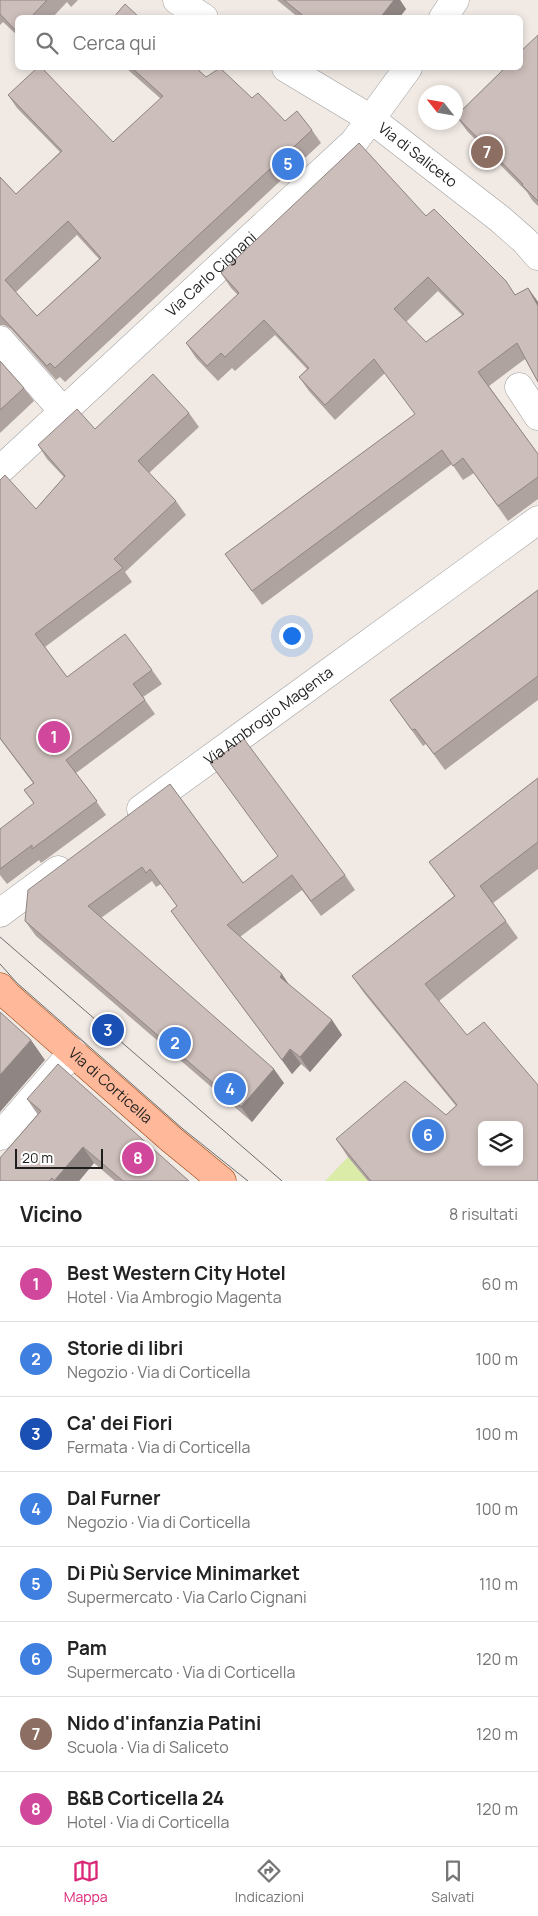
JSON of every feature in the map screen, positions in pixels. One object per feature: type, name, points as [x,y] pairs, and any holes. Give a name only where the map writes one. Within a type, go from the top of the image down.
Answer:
[{"type":"main road","name":"Via di Corticella","points":[[0,987],[172,1140],[222,1181]]},
{"type":"street","points":[[177,0],[200,15]]},
{"type":"street","points":[[445,15],[456,0]]},
{"type":"street","name":"Via di Saliceto","points":[[289,70],[371,119],[500,219],[525,241],[538,256]]},
{"type":"street","name":"Via Carlo Cignani","points":[[0,470],[354,142],[407,70]]},
{"type":"street","points":[[0,340],[64,412]]},
{"type":"street","points":[[519,388],[538,416]]},
{"type":"street","name":"Via Ambrogio Magenta","points":[[124,821],[538,520]]},
{"type":"street","points":[[0,913],[78,856]]},
{"type":"street","points":[[0,1136],[73,1052]]},
{"type":"green space","points":[[348,1157],[368,1181],[325,1181]]},
{"type":"building","points":[[0,0],[47,0],[33,15],[15,15],[15,30],[0,14]]},
{"type":"building","points":[[284,0],[394,0],[382,15],[302,15]]},
{"type":"building","points":[[125,4],[137,15],[116,15]]},
{"type":"building","points":[[538,35],[538,201],[463,123],[463,109],[503,70],[523,70],[523,49]]},
{"type":"building","points":[[35,70],[44,70],[113,142],[163,96],[134,70],[198,70],[206,77],[217,70],[222,70],[252,98],[258,93],[285,121],[297,111],[312,130],[55,368],[50,363],[47,366],[0,315],[0,177],[16,194],[62,151],[8,95]],"holes":[[[68,221],[101,258],[37,316],[5,280]]]},
{"type":"building","points":[[359,143],[426,216],[434,209],[506,281],[515,295],[528,288],[538,306],[538,382],[517,343],[478,372],[538,454],[538,477],[498,506],[463,458],[453,466],[442,450],[252,591],[225,554],[415,414],[374,359],[325,405],[299,377],[309,368],[264,320],[225,357],[221,353],[207,366],[186,343],[239,293],[221,273]],"holes":[[[428,277],[464,314],[426,342],[394,309]]]},
{"type":"building","points":[[0,361],[24,388],[0,410]]},
{"type":"building","points":[[153,374],[189,413],[138,461],[176,501],[114,559],[123,568],[35,634],[67,677],[125,634],[152,670],[133,684],[145,700],[66,760],[97,801],[32,849],[32,845],[0,869],[0,829],[34,803],[24,790],[34,783],[0,738],[0,480],[5,475],[36,509],[65,476],[38,445],[77,409],[95,429]]},
{"type":"building","points":[[538,590],[538,676],[434,754],[415,729],[412,730],[390,700]]},
{"type":"building","points":[[244,739],[345,875],[311,901],[292,875],[227,925],[282,974],[280,977],[332,1020],[300,1057],[290,1049],[282,1060],[171,911],[177,906],[150,869],[146,873],[142,867],[88,906],[274,1069],[241,1107],[25,921],[28,890],[170,784],[243,883],[278,856],[210,763]]},
{"type":"building","points":[[538,778],[538,842],[480,886],[506,921],[425,984],[467,1035],[484,1022],[538,1085],[538,1181],[371,1181],[336,1139],[405,1081],[446,1115],[457,1105],[352,976],[455,896],[429,862]]},
{"type":"building","points":[[0,1012],[31,1040],[0,1075]]},
{"type":"building","points":[[58,1064],[189,1181],[123,1181],[83,1147],[54,1181],[52,1178],[49,1181],[0,1181],[0,1158],[41,1111],[27,1099]]},
{"type":"tram line","points":[[0,937],[282,1181]]},
{"type":"tram line","points":[[0,964],[17,983],[183,1129],[248,1181]]},
{"type":"place","name":"Nido d'infanzia Patini","points":[[487,152]]},
{"type":"place","name":"Di Più Service Minimarket","points":[[288,164]]},
{"type":"place","name":"Best Western City Hotel","points":[[54,737]]},
{"type":"place","name":"Ca' dei Fiori","points":[[108,1030]]},
{"type":"place","name":"Storie di libri","points":[[175,1043]]},
{"type":"place","name":"Dal Furner","points":[[230,1089]]},
{"type":"place","name":"Pam","points":[[428,1135]]},
{"type":"place","name":"B&B Corticella 24","points":[[138,1158]]}]
